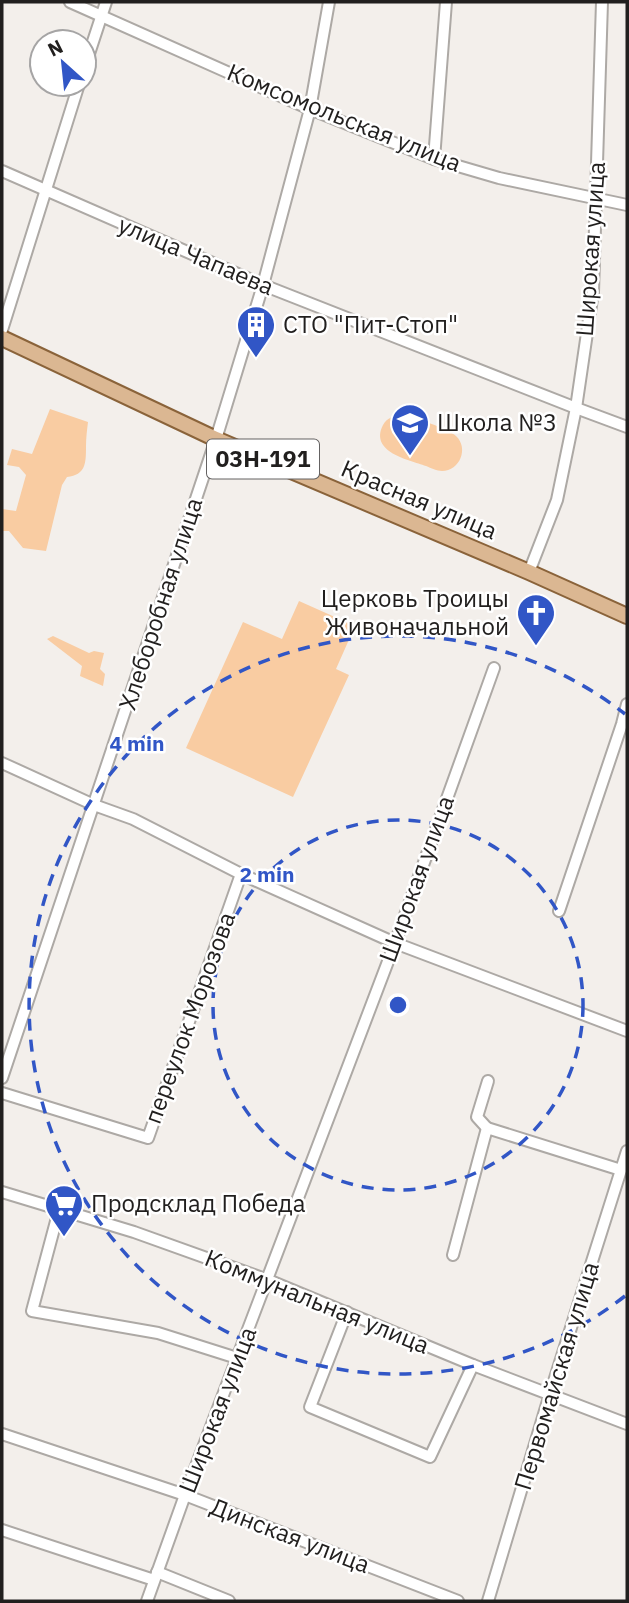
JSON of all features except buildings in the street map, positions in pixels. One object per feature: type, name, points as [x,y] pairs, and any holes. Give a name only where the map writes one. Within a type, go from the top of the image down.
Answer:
[{"type":"main road","name":"Красная улица","points":[[2,338],[216,439],[627,616]]},
{"type":"street","name":"Комсомольская улица","points":[[70,2],[310,109],[434,159],[499,178],[627,205]]},
{"type":"street","points":[[97,28],[106,2]]},
{"type":"street","name":"Хлеборобная улица","points":[[2,1078],[216,439],[263,285],[310,109],[329,2]]},
{"type":"street","points":[[434,159],[446,2]]},
{"type":"street","name":"Широкая улица","points":[[529,572],[556,500],[576,408],[593,292],[602,2]]},
{"type":"street","points":[[2,330],[75,98]]},
{"type":"street","name":"улица Чапаева","points":[[2,172],[263,285],[627,427]]},
{"type":"street","name":"Широкая улица","points":[[147,1601],[394,943],[494,668]]},
{"type":"street","points":[[559,911],[627,704]]},
{"type":"street","points":[[2,764],[94,805],[133,819],[241,874],[394,943],[627,1031]]},
{"type":"street","name":"переулок Морозова","points":[[2,1093],[148,1138],[241,874]]},
{"type":"street","points":[[488,1081],[477,1117],[487,1128],[621,1170]]},
{"type":"street","points":[[453,1255],[487,1128]]},
{"type":"street","name":"Первомайская улица","points":[[488,1601],[627,1151]]},
{"type":"street","name":"Коммунальная улица","points":[[2,1192],[134,1232],[268,1280],[473,1365],[627,1424]]},
{"type":"street","points":[[59,1210],[32,1311],[158,1333],[237,1358]]},
{"type":"street","points":[[347,1312],[310,1407],[430,1457],[473,1365]]},
{"type":"street","name":"Динская улица","points":[[2,1434],[185,1495],[458,1601]]},
{"type":"street","points":[[2,1530],[229,1601]]},
{"type":"shaded area","points":[[50,409],[88,422],[84,467],[78,474],[67,477],[62,485],[46,551],[23,548],[9,531],[2,531],[2,509],[16,511],[26,475],[19,467],[7,465],[12,449],[32,454]]},
{"type":"shaded area","points":[[401,414],[438,426],[456,436],[462,447],[458,463],[442,471],[401,458],[386,448],[381,442],[383,425],[390,418]]},
{"type":"shaded area","points":[[299,601],[355,626],[336,669],[349,675],[293,797],[186,748],[243,622],[282,639]]},
{"type":"shaded area","points":[[53,636],[89,653],[104,653],[100,669],[105,674],[103,686],[80,676],[82,666],[47,639]]},
{"type":"place","name":"СТО \"Пит-Стоп\"","points":[[256,359]]},
{"type":"place","name":"Школа №3","points":[[410,457]]},
{"type":"place","name":"Церковь Троицы Живоначальной","points":[[536,647]]},
{"type":"place","name":"Продсклад Победа","points":[[64,1238]]}]
